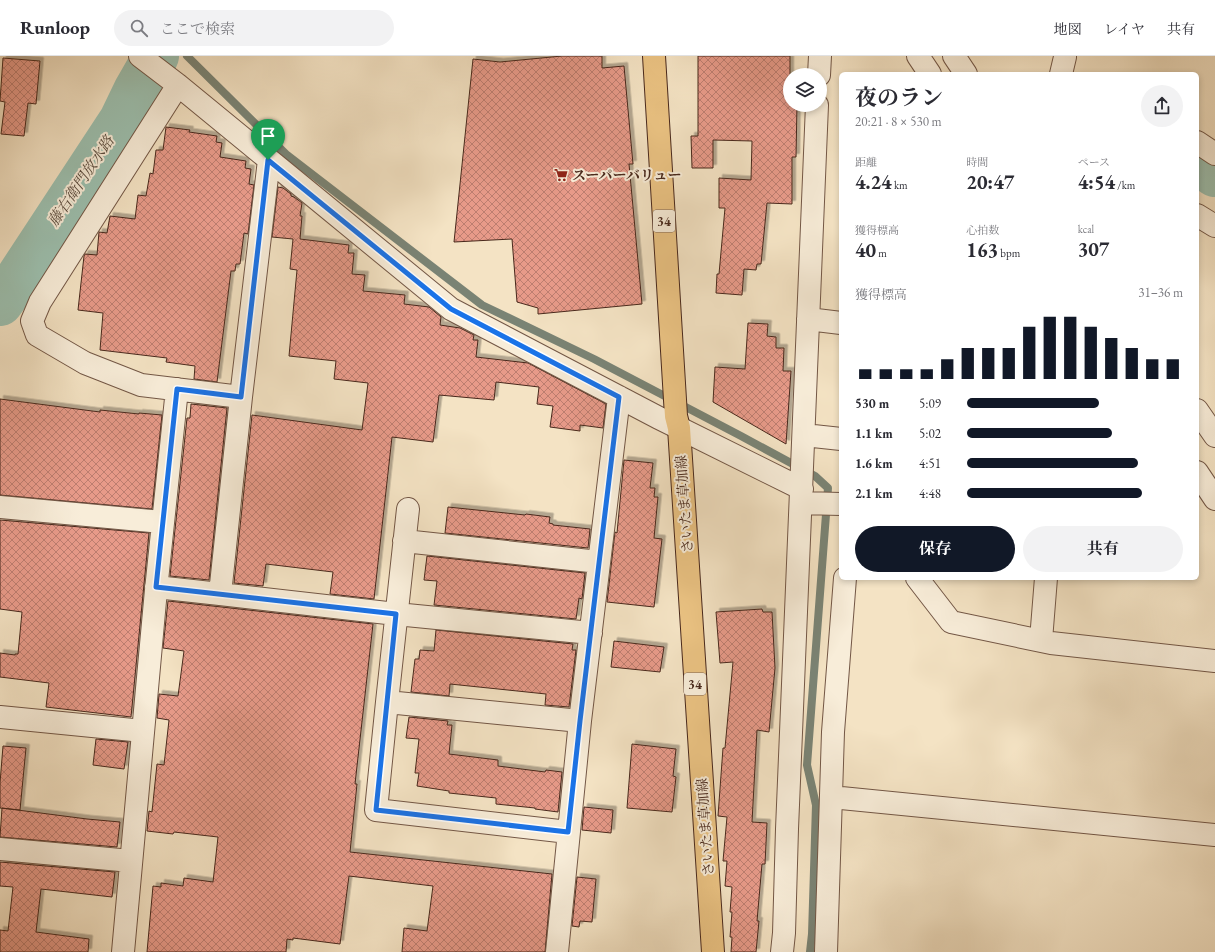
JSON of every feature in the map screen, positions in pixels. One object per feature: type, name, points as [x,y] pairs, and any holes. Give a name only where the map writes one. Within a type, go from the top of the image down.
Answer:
[{"type":"main road","name":"さいたま草加線","points":[[654,56],[674,385],[713,952]]},
{"type":"street","points":[[140,56],[178,85],[451,309],[619,397],[677,422],[801,496],[839,504]]},
{"type":"street","points":[[819,68],[820,56]]},
{"type":"street","points":[[918,56],[929,72]]},
{"type":"street","points":[[954,56],[965,72]]},
{"type":"street","points":[[178,85],[40,302],[32,321],[37,335],[85,364],[141,385],[241,397]]},
{"type":"street","points":[[782,952],[784,933],[817,112]]},
{"type":"street","points":[[1199,143],[1215,154]]},
{"type":"street","points":[[220,594],[268,160]]},
{"type":"street","points":[[1199,216],[1215,226]]},
{"type":"street","points":[[808,319],[839,323]]},
{"type":"street","points":[[123,952],[162,522],[177,389]]},
{"type":"street","points":[[557,952],[580,721],[619,397]]},
{"type":"street","points":[[1199,413],[1215,436]]},
{"type":"street","points":[[804,435],[839,439]]},
{"type":"street","points":[[1199,475],[1215,499]]},
{"type":"street","points":[[0,507],[162,522]]},
{"type":"street","points":[[408,509],[376,810],[568,832]]},
{"type":"street","points":[[404,541],[599,562]]},
{"type":"street","points":[[826,952],[833,732],[845,580]]},
{"type":"street","points":[[919,580],[951,622],[1051,643],[1215,661]]},
{"type":"street","points":[[1041,640],[1046,580]]},
{"type":"street","points":[[156,587],[396,614],[591,633]]},
{"type":"street","points":[[387,702],[580,721]]},
{"type":"street","points":[[0,717],[143,731]]},
{"type":"street","points":[[831,797],[1215,835]]},
{"type":"street","points":[[0,849],[131,861]]},
{"type":"building","points":[[562,56],[602,56],[602,68],[624,66],[633,164],[629,164],[642,304],[538,314],[538,308],[517,302],[512,239],[454,242],[473,59],[500,62]]},
{"type":"building","points":[[698,56],[790,56],[790,68],[783,68],[783,112],[797,112],[796,157],[792,157],[792,204],[767,203],[761,264],[757,264],[756,270],[744,269],[742,295],[716,293],[725,208],[719,208],[719,178],[751,180],[752,141],[713,140],[713,168],[692,168],[691,136],[698,136]]},
{"type":"building","points":[[3,58],[40,61],[36,104],[28,103],[24,136],[1,134],[5,102],[0,101]]},
{"type":"building","points":[[166,127],[190,130],[189,132],[217,136],[216,142],[222,143],[220,157],[246,161],[245,168],[251,169],[249,184],[254,185],[248,234],[244,233],[240,264],[236,264],[235,271],[231,271],[217,382],[194,379],[195,366],[166,362],[167,358],[100,350],[103,313],[78,310],[84,256],[85,254],[97,255],[99,232],[107,233],[110,216],[135,219],[138,195],[146,196],[150,173],[153,174],[156,150],[163,150]]},
{"type":"building","points":[[278,187],[283,188],[291,194],[291,196],[302,203],[300,216],[302,216],[300,239],[349,245],[348,253],[354,253],[352,274],[365,275],[363,291],[405,295],[404,304],[429,307],[441,317],[440,325],[460,328],[474,335],[473,340],[478,340],[476,357],[528,363],[606,404],[603,428],[580,425],[580,431],[550,427],[553,406],[537,404],[539,387],[496,382],[494,400],[439,395],[433,442],[392,437],[374,599],[330,594],[333,572],[266,564],[263,586],[234,583],[252,415],[362,430],[368,383],[334,379],[336,361],[289,356],[297,270],[290,269],[293,239],[272,237]]},
{"type":"building","points":[[748,323],[768,324],[767,336],[776,337],[776,348],[784,348],[783,371],[791,371],[786,444],[713,402],[715,367],[745,369]]},
{"type":"building","points":[[0,399],[100,412],[100,410],[162,415],[152,509],[0,495]]},
{"type":"building","points":[[191,404],[227,408],[209,580],[170,576],[187,418],[190,418]]},
{"type":"building","points":[[624,460],[653,463],[650,488],[655,488],[654,497],[658,497],[654,538],[662,539],[654,607],[607,602],[615,532],[617,533]]},
{"type":"building","points":[[448,507],[550,517],[549,523],[553,525],[590,529],[588,548],[445,533]]},
{"type":"building","points":[[0,520],[149,533],[131,717],[46,707],[49,683],[0,677],[0,653],[18,654],[22,612],[0,609]]},
{"type":"building","points":[[427,556],[585,573],[582,599],[579,598],[576,619],[434,605],[437,581],[424,580]]},
{"type":"building","points":[[168,601],[373,624],[355,784],[357,784],[350,852],[552,874],[545,952],[402,952],[404,928],[427,931],[433,886],[349,876],[340,944],[293,938],[293,940],[287,939],[286,952],[147,952],[153,886],[161,887],[161,883],[183,886],[184,878],[213,882],[218,837],[174,832],[173,834],[147,831],[149,811],[152,812],[157,764],[164,765],[169,720],[157,718],[159,694],[178,696],[184,651],[163,648]]},
{"type":"building","points":[[762,609],[763,612],[772,612],[775,668],[769,732],[757,730],[752,822],[767,823],[765,864],[762,864],[756,952],[731,952],[732,937],[730,937],[732,912],[730,912],[732,887],[725,886],[727,861],[723,861],[727,817],[718,816],[723,748],[725,748],[733,662],[720,663],[716,612]]},
{"type":"building","points":[[436,630],[573,644],[572,650],[576,650],[569,707],[545,705],[546,694],[450,684],[449,696],[411,692],[415,659],[419,659],[420,650],[434,651]]},
{"type":"building","points":[[614,641],[664,647],[660,672],[611,667]]},
{"type":"building","points":[[409,717],[448,721],[447,725],[452,725],[449,754],[498,760],[498,766],[545,772],[546,770],[562,772],[558,812],[496,804],[496,798],[449,793],[449,791],[417,786],[419,773],[415,773],[419,739],[406,738]]},
{"type":"building","points":[[96,739],[128,742],[124,769],[93,765]]},
{"type":"building","points":[[632,744],[676,749],[673,776],[676,777],[672,812],[627,808]]},
{"type":"building","points":[[3,746],[26,748],[20,810],[0,808],[0,783]]},
{"type":"building","points":[[584,807],[613,810],[611,833],[582,830]]},
{"type":"building","points":[[2,808],[120,822],[117,847],[0,837]]},
{"type":"building","points":[[0,862],[115,872],[112,897],[41,889],[36,932],[89,939],[88,952],[0,952],[0,930],[8,931],[13,887],[0,886]]},
{"type":"building","points":[[577,877],[596,879],[592,922],[580,921],[579,927],[572,926]]},
{"type":"waterway","name":"藤右衛門放水路","points":[[0,303],[17,280],[122,120],[136,91],[156,56]]},
{"type":"waterway","points":[[187,56],[287,155],[482,305],[594,359],[741,436],[815,476],[828,488],[807,765],[816,805],[812,934],[810,952]]},
{"type":"waterway","points":[[1199,162],[1215,174]]},
{"type":"place","name":"スーパーバリュー","points":[[561,175]]},
{"type":"route","points":[[268,160],[451,309],[619,397],[568,832],[376,810],[396,614],[156,587],[177,389],[241,397],[268,160]]}]
